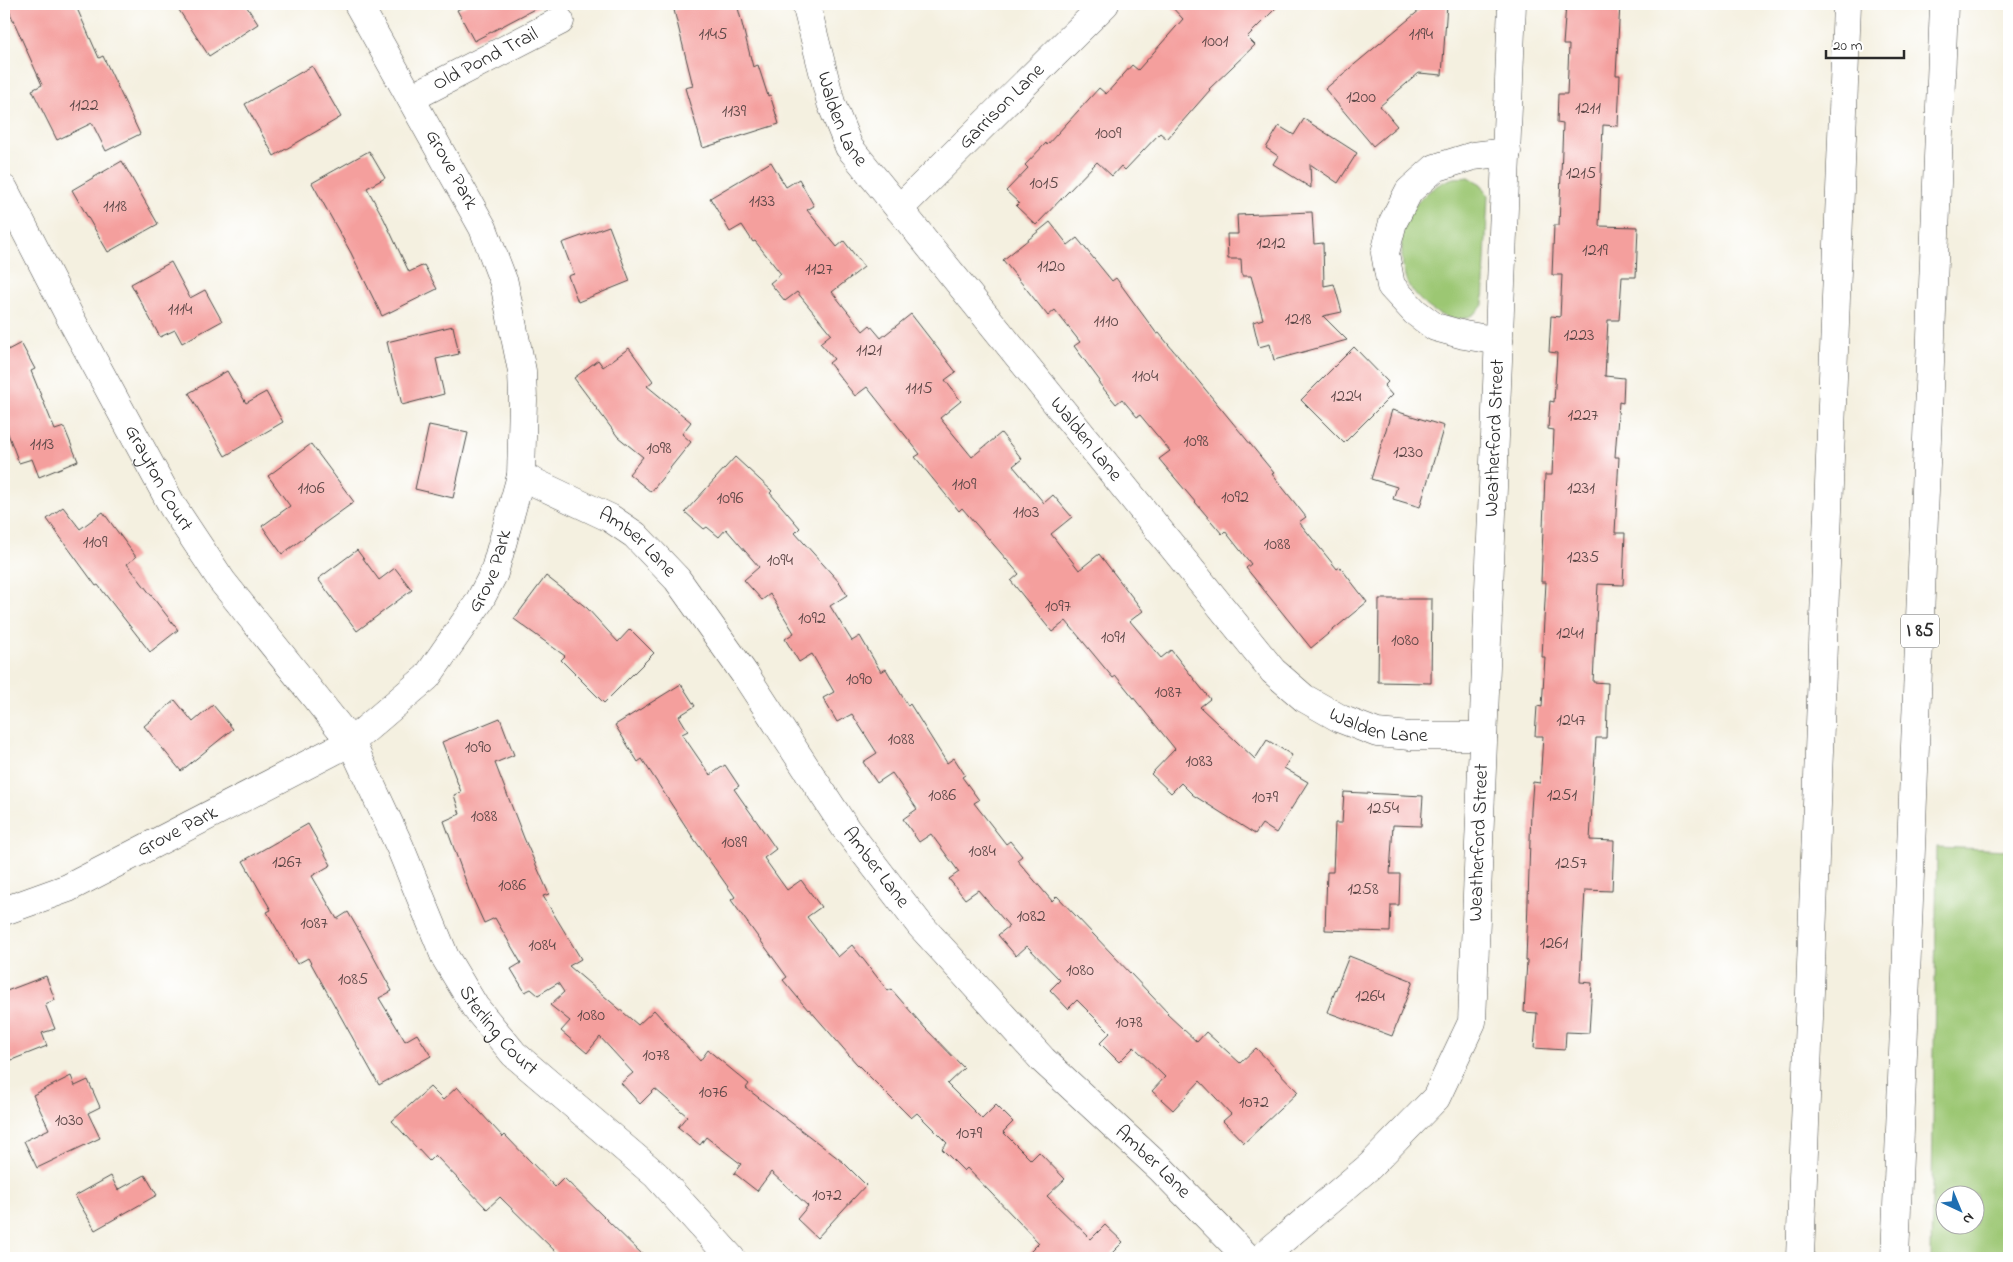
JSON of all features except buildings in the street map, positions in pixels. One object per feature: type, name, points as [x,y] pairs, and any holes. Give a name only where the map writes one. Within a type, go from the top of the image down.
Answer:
[{"type":"main road","name":"Grove Park","points":[[4,911],[68,888],[351,742],[426,677],[479,602],[494,573],[521,476],[522,371],[504,283],[483,228],[358,4]]},
{"type":"main road","name":"Walden Lane","points":[[806,4],[831,103],[849,147],[1274,671],[1304,698],[1341,719],[1377,733],[1410,736],[1483,736]]},
{"type":"main road","name":"Garrison Lane","points":[[899,210],[1105,4]]},
{"type":"main road","name":"Weatherford Street","points":[[1261,1258],[1370,1166],[1436,1098],[1472,1022],[1512,4]]},
{"type":"main road","points":[[1800,1258],[1847,4]]},
{"type":"main road","name":"I 85","points":[[1895,1258],[1944,4]]},
{"type":"main road","name":"Old Pond Trail","points":[[411,98],[560,21]]},
{"type":"main road","name":"Weatherford Street","points":[[1499,341],[1464,335],[1435,326],[1415,312],[1391,286],[1386,253],[1393,222],[1409,191],[1435,168],[1473,156],[1507,152]]},
{"type":"main road","name":"Grayton Court","points":[[4,189],[172,507],[222,581],[351,742]]},
{"type":"main road","name":"Amber Lane","points":[[521,476],[610,518],[634,535],[677,579],[746,676],[846,829],[920,925],[1043,1060],[1161,1168],[1248,1258]]},
{"type":"main road","name":"Sterling Court","points":[[351,742],[400,847],[445,957],[475,1007],[514,1054],[656,1175],[731,1258]]},
{"type":"green space","points":[[1469,177],[1481,184],[1488,195],[1483,305],[1474,314],[1454,319],[1434,311],[1424,304],[1409,286],[1403,266],[1402,236],[1408,216],[1420,199],[1446,181],[1454,178]]},
{"type":"green space","points":[[1937,847],[2009,850],[2009,1258],[1931,1258]]}]
